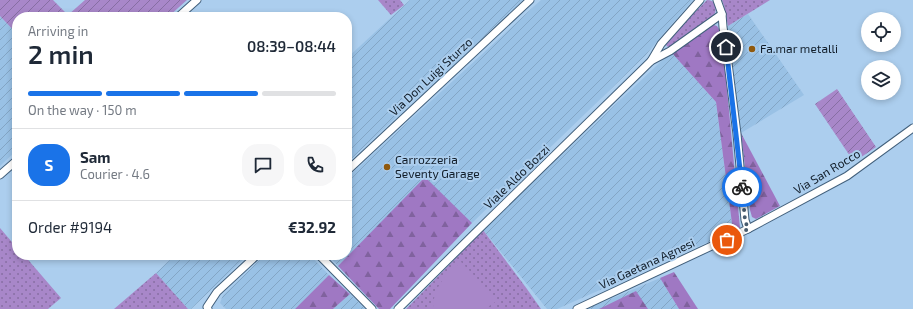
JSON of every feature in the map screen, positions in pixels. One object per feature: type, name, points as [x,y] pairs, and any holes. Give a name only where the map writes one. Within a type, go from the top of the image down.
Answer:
[{"type":"street","points":[[184,12],[197,0]]},
{"type":"street","name":"Via Don Luigi Sturzo","points":[[352,166],[530,0]]},
{"type":"street","name":"Viale Aldo Bozzi","points":[[651,61],[661,44],[700,0]]},
{"type":"street","points":[[717,0],[722,14],[736,127],[745,220],[748,229]]},
{"type":"street","name":"Viale Aldo Bozzi","points":[[398,309],[651,61],[670,50],[722,14]]},
{"type":"street","name":"Via San Rocco","points":[[748,229],[847,176],[913,128]]},
{"type":"street","points":[[0,175],[12,164]]},
{"type":"street","name":"Via Gaetana Agnesi","points":[[577,309],[748,229]]},
{"type":"street","points":[[208,309],[207,307],[217,292],[252,260]]},
{"type":"street","points":[[324,260],[372,309]]},
{"type":"shaded area","points":[[0,0],[53,0],[65,12],[12,12],[12,29],[0,16]]},
{"type":"shaded area","points":[[85,0],[187,0],[174,12],[71,12]]},
{"type":"shaded area","points":[[378,0],[400,0],[404,5],[391,15]]},
{"type":"shaded area","points":[[410,0],[523,0],[352,158],[352,53]]},
{"type":"shaded area","points":[[541,0],[693,0],[645,56],[472,223],[425,178],[352,252],[352,173]]},
{"type":"shaded area","points":[[707,0],[712,1],[716,7],[714,15],[672,46],[668,47],[666,45],[667,41]]},
{"type":"shaded area","points":[[722,0],[770,0],[728,26]]},
{"type":"shaded area","points":[[748,14],[804,95],[741,133],[728,26]]},
{"type":"shaded area","points":[[0,16],[12,29],[12,155],[0,166]]},
{"type":"shaded area","points":[[671,52],[716,102],[733,231],[557,309],[547,309],[483,230]]},
{"type":"shaded area","points":[[837,89],[876,147],[854,162],[815,104]]},
{"type":"shaded area","points":[[0,228],[12,242],[12,260],[28,260],[61,298],[48,309],[0,309]]},
{"type":"shaded area","points":[[483,230],[541,309],[406,309]]},
{"type":"shaded area","points":[[170,260],[243,260],[191,309],[188,309],[156,273]]},
{"type":"shaded area","points":[[260,260],[315,260],[329,275],[295,309],[226,309],[220,303],[223,295]]},
{"type":"shaded area","points":[[333,260],[344,260],[338,266]]},
{"type":"shaded area","points":[[461,262],[498,300],[485,309],[433,309],[435,294],[441,282]]},
{"type":"shaded area","points":[[156,273],[188,309],[114,309]]},
{"type":"shaded area","points":[[660,278],[679,309],[587,309]]},
{"type":"shaded area","points":[[350,294],[365,309],[333,309]]},
{"type":"green space","points":[[714,25],[719,29],[723,47],[740,228],[733,231],[716,102],[671,52],[708,27]]},
{"type":"green space","points":[[741,133],[780,206],[756,219],[752,217],[750,210]]},
{"type":"green space","points":[[425,177],[472,223],[390,309],[379,309],[338,266],[344,260],[352,260],[352,252]]},
{"type":"green space","points":[[674,272],[698,309],[679,309],[660,278]]},
{"type":"green space","points":[[329,275],[350,294],[333,309],[295,309]]},
{"type":"green space","points":[[636,291],[648,309],[599,309]]},
{"type":"way so far","points":[[727,240],[748,229],[745,220],[742,187]]},
{"type":"place","name":"Fa.mar metalli","points":[[752,49]]},
{"type":"place","name":"Carrozzeria Seventy Garage","points":[[387,167]]},
{"type":"route","points":[[726,47],[742,187]]}]
